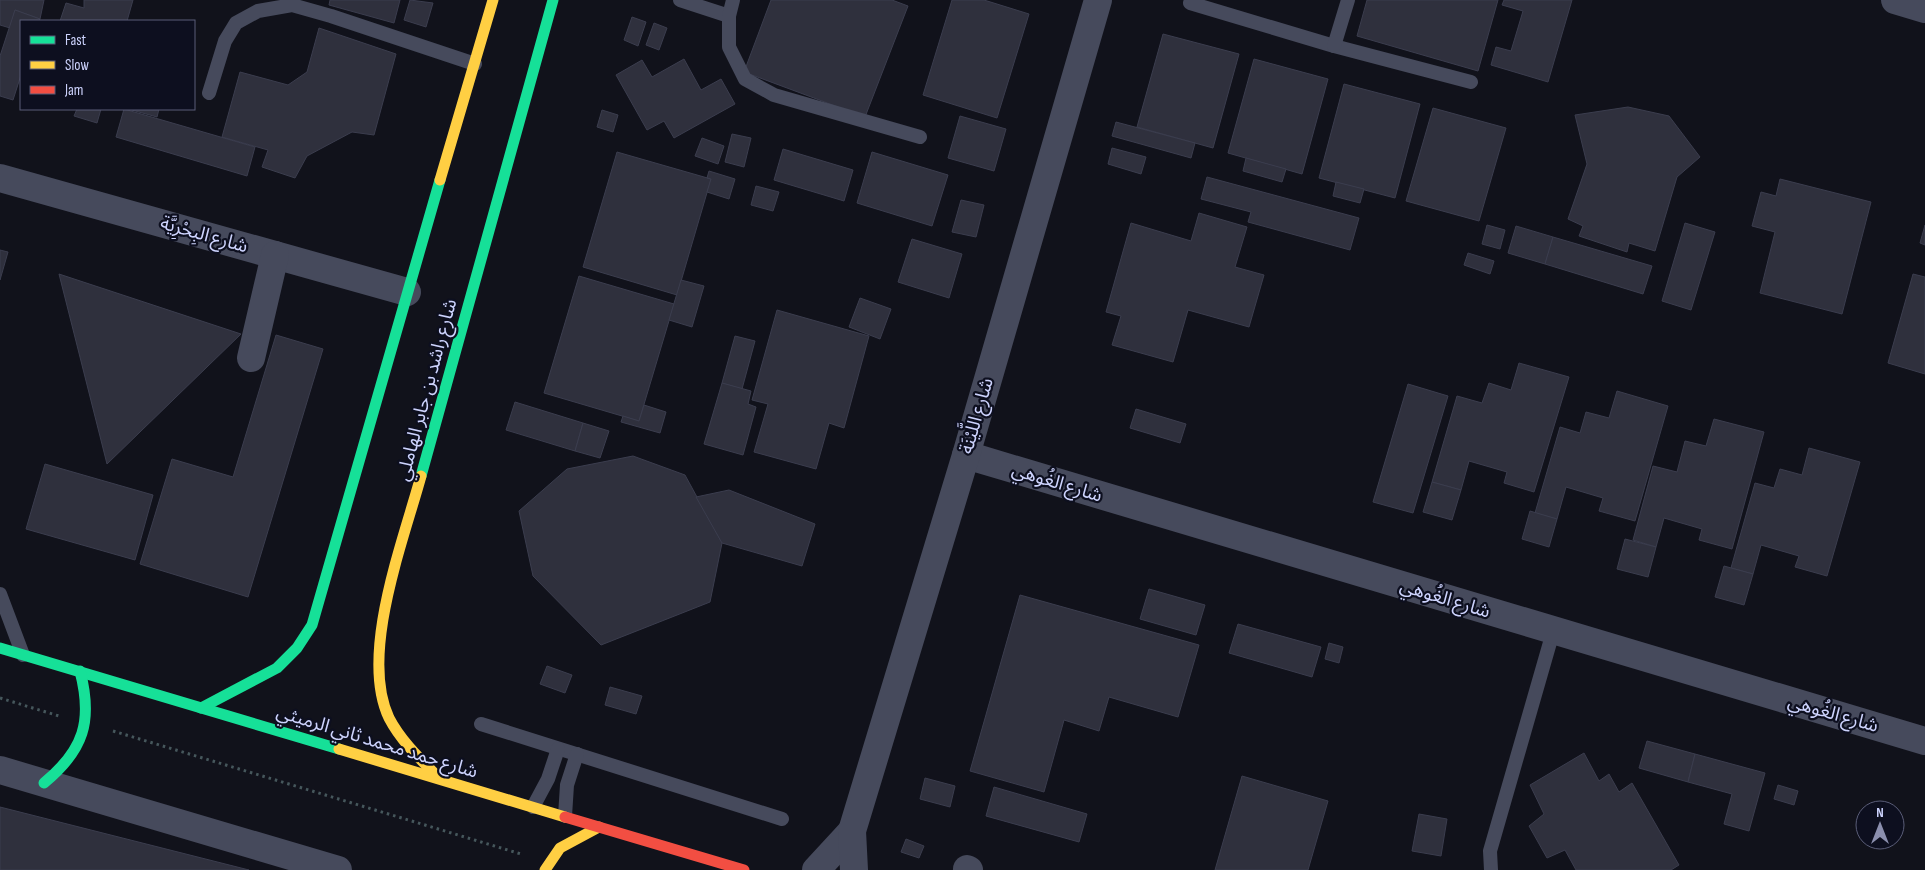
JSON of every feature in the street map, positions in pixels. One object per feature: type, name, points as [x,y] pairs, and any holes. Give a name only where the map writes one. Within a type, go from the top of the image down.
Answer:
[{"type":"street","points":[[201,708],[277,668],[297,648],[312,624],[493,0]]},
{"type":"street","name":"شارع راشد بن جابر الهاملي","points":[[438,777],[404,740],[390,720],[381,697],[377,673],[377,648],[398,560],[553,0]]},
{"type":"street","name":"شارع اللَّيْنَة","points":[[854,870],[852,831],[966,455],[1098,0]]},
{"type":"street","points":[[1895,0],[1925,9]]},
{"type":"street","name":"شارع البِحْرِيَّة","points":[[0,178],[407,292]]},
{"type":"street","points":[[251,358],[275,255]]},
{"type":"street","name":"شارع الغُوهي","points":[[966,455],[1553,632],[1925,741]]},
{"type":"street","name":"شارع حمد محمد ثاني الرميثي","points":[[0,648],[438,777],[744,870]]},
{"type":"street","points":[[44,783],[59,772],[72,758],[81,742],[88,706],[80,671]]},
{"type":"street","points":[[0,770],[338,870]]},
{"type":"street","points":[[546,866],[558,850],[599,827]]},
{"type":"street","name":"شارع اللَّيْنَة","points":[[816,870],[852,831]]},
{"type":"lane","points":[[680,0],[729,16]]},
{"type":"lane","points":[[733,0],[729,16],[729,47],[745,79],[774,95],[920,137]]},
{"type":"lane","points":[[1334,46],[1348,0]]},
{"type":"lane","points":[[1190,3],[1334,46],[1472,82]]},
{"type":"lane","points":[[209,92],[225,42],[236,23],[258,11],[292,5],[475,64]]},
{"type":"lane","points":[[0,594],[23,655]]},
{"type":"lane","points":[[1491,870],[1490,851],[1553,632]]},
{"type":"lane","points":[[481,724],[782,819]]},
{"type":"lane","points":[[533,807],[548,779],[558,749]]},
{"type":"lane","points":[[565,816],[567,785],[577,754]]},
{"type":"path","points":[[0,698],[546,866]]},
{"type":"building","points":[[0,0],[44,0],[40,19],[15,10],[10,28],[0,25]]},
{"type":"building","points":[[84,0],[133,0],[127,20],[60,20],[66,3],[84,8]]},
{"type":"building","points":[[330,0],[400,0],[394,23],[329,5]]},
{"type":"building","points":[[410,0],[433,3],[426,27],[404,20]]},
{"type":"building","points":[[771,0],[892,0],[908,6],[865,117],[744,72]]},
{"type":"building","points":[[952,0],[984,0],[1029,14],[997,118],[923,95]]},
{"type":"building","points":[[1367,0],[1498,0],[1478,71],[1357,36]]},
{"type":"building","points":[[1504,0],[1572,0],[1548,82],[1491,65],[1496,47],[1511,51],[1523,11],[1502,5]]},
{"type":"building","points":[[15,10],[40,19],[20,20],[20,78],[13,100],[0,96],[0,56]]},
{"type":"building","points":[[632,17],[646,22],[638,46],[624,40]]},
{"type":"building","points":[[654,23],[667,28],[659,50],[646,45]]},
{"type":"building","points":[[319,28],[396,54],[374,135],[352,132],[307,156],[295,178],[262,167],[268,150],[222,137],[240,72],[288,85],[307,72]]},
{"type":"building","points":[[1163,34],[1239,54],[1213,148],[1137,127]]},
{"type":"building","points":[[684,59],[701,90],[721,79],[735,104],[674,138],[664,121],[647,130],[616,75],[642,60],[652,77]]},
{"type":"building","points":[[1254,59],[1328,79],[1302,174],[1228,153]]},
{"type":"building","points":[[1344,84],[1420,104],[1395,198],[1319,178]]},
{"type":"building","points":[[1628,107],[1669,116],[1700,157],[1677,177],[1655,251],[1629,243],[1627,252],[1579,236],[1583,226],[1568,219],[1587,164],[1575,115]]},
{"type":"building","points":[[1433,108],[1506,128],[1479,221],[1406,201]]},
{"type":"building","points":[[77,110],[101,110],[97,123],[74,116]]},
{"type":"building","points":[[124,110],[127,110],[255,147],[247,176],[116,137]]},
{"type":"building","points":[[132,110],[159,110],[157,117]]},
{"type":"building","points":[[602,110],[618,115],[613,132],[597,127]]},
{"type":"building","points":[[960,116],[1006,129],[994,171],[948,158]]},
{"type":"building","points":[[1116,122],[1195,143],[1191,158],[1112,136]]},
{"type":"building","points":[[732,134],[751,138],[744,167],[725,162]]},
{"type":"building","points":[[702,138],[724,146],[718,164],[695,156]]},
{"type":"building","points":[[1112,148],[1146,157],[1141,174],[1108,164]]},
{"type":"building","points":[[783,149],[853,170],[844,201],[774,180]]},
{"type":"building","points":[[617,152],[711,179],[677,295],[583,267]]},
{"type":"building","points":[[872,152],[948,175],[932,226],[857,203]]},
{"type":"building","points":[[1246,158],[1286,169],[1282,182],[1243,171]]},
{"type":"building","points":[[709,171],[735,179],[729,199],[707,192],[711,179],[707,178]]},
{"type":"building","points":[[1207,177],[1359,218],[1350,250],[1248,222],[1251,212],[1201,199]]},
{"type":"building","points":[[1780,179],[1871,202],[1842,314],[1760,293],[1775,232],[1752,226],[1761,192],[1776,196]]},
{"type":"building","points":[[1336,182],[1364,189],[1360,203],[1333,196]]},
{"type":"building","points":[[756,186],[779,192],[773,211],[751,205]]},
{"type":"building","points":[[961,200],[984,205],[976,237],[952,232]]},
{"type":"building","points":[[1199,213],[1247,227],[1235,267],[1264,275],[1249,327],[1188,310],[1173,362],[1112,345],[1121,316],[1106,312],[1131,223],[1191,241]]},
{"type":"building","points":[[1685,223],[1715,232],[1691,310],[1662,301]]},
{"type":"building","points":[[1487,225],[1505,230],[1500,249],[1482,244]]},
{"type":"building","points":[[1925,225],[1925,245],[1920,243]]},
{"type":"building","points":[[1516,226],[1553,237],[1545,264],[1508,253]]},
{"type":"building","points":[[1553,237],[1652,266],[1643,294],[1545,264]]},
{"type":"building","points":[[912,239],[962,254],[949,298],[898,282]]},
{"type":"building","points":[[0,250],[8,252],[0,280]]},
{"type":"building","points":[[1468,253],[1494,261],[1490,274],[1464,265]]},
{"type":"building","points":[[59,274],[241,334],[107,464]]},
{"type":"building","points":[[1913,274],[1925,277],[1925,374],[1888,363]]},
{"type":"building","points":[[579,276],[674,304],[639,421],[544,393]]},
{"type":"building","points":[[681,280],[704,286],[692,327],[669,320]]},
{"type":"building","points":[[860,298],[891,309],[880,339],[849,327]]},
{"type":"building","points":[[777,310],[869,336],[844,428],[829,423],[816,469],[754,452],[768,404],[752,400]]},
{"type":"building","points":[[276,335],[323,349],[248,597],[140,564],[172,459],[233,477]]},
{"type":"building","points":[[735,336],[755,341],[742,389],[722,383]]},
{"type":"building","points":[[1519,363],[1569,377],[1534,492],[1504,483],[1507,472],[1469,461],[1461,490],[1432,482],[1457,396],[1482,403],[1489,383],[1511,390]]},
{"type":"building","points":[[722,383],[751,391],[748,404],[756,407],[743,455],[704,444]]},
{"type":"building","points":[[1408,384],[1448,396],[1413,513],[1373,502]]},
{"type":"building","points":[[1617,391],[1668,406],[1635,521],[1599,511],[1603,498],[1566,487],[1557,519],[1535,513],[1560,427],[1580,433],[1586,412],[1609,418]]},
{"type":"building","points":[[515,402],[583,423],[575,451],[506,430]]},
{"type":"building","points":[[644,405],[666,412],[660,433],[621,422],[623,416],[639,421]]},
{"type":"building","points":[[1136,409],[1186,424],[1180,443],[1130,428]]},
{"type":"building","points":[[1714,419],[1764,432],[1732,549],[1699,540],[1702,529],[1664,518],[1656,547],[1633,540],[1653,466],[1677,472],[1685,441],[1706,446]]},
{"type":"building","points":[[583,423],[609,431],[600,458],[575,451]]},
{"type":"building","points":[[1809,448],[1860,462],[1827,576],[1795,567],[1799,556],[1761,545],[1753,574],[1731,568],[1755,483],[1774,488],[1780,469],[1802,475]]},
{"type":"building","points":[[633,456],[685,475],[722,543],[710,602],[601,645],[533,576],[519,511],[567,469]]},
{"type":"building","points":[[45,464],[153,495],[135,560],[26,529]]},
{"type":"building","points":[[1432,482],[1461,490],[1452,520],[1423,512]]},
{"type":"building","points":[[729,490],[815,524],[802,566],[722,543],[696,497]]},
{"type":"building","points":[[1530,511],[1557,519],[1549,547],[1522,539]]},
{"type":"building","points":[[1625,539],[1656,547],[1648,577],[1617,569]]},
{"type":"building","points":[[1724,566],[1753,574],[1744,605],[1715,597]]},
{"type":"building","points":[[1149,589],[1205,605],[1196,635],[1140,619]]},
{"type":"building","points":[[1020,595],[1199,645],[1178,717],[1109,697],[1099,731],[1064,720],[1044,792],[970,771]]},
{"type":"building","points":[[1238,624],[1321,647],[1312,677],[1229,653]]},
{"type":"building","points":[[1329,643],[1343,647],[1339,663],[1325,659]]},
{"type":"building","points":[[547,666],[572,675],[565,693],[540,684]]},
{"type":"building","points":[[610,687],[642,696],[636,714],[605,705]]},
{"type":"building","points":[[1647,741],[1695,754],[1688,782],[1639,768]]},
{"type":"building","points":[[1584,753],[1599,781],[1609,774],[1619,792],[1632,783],[1679,865],[1671,870],[1576,870],[1565,850],[1547,858],[1529,826],[1544,814],[1530,785]]},
{"type":"building","points":[[1695,754],[1765,773],[1749,831],[1724,824],[1732,794],[1688,782]]},
{"type":"building","points":[[1242,776],[1328,801],[1308,870],[1215,870]]},
{"type":"building","points":[[925,778],[955,786],[950,807],[920,799]]},
{"type":"building","points":[[1778,785],[1798,791],[1794,805],[1774,799]]},
{"type":"building","points":[[994,787],[1087,814],[1079,842],[986,816]]},
{"type":"building","points":[[0,807],[249,870],[0,870]]},
{"type":"building","points":[[1419,814],[1447,819],[1441,856],[1412,851]]},
{"type":"building","points":[[906,839],[924,846],[919,858],[901,852]]},
{"type":"traffic: fast","points":[[421,476],[553,0]]},
{"type":"traffic: fast","points":[[201,708],[277,668],[297,648],[312,625],[440,180]]},
{"type":"traffic: fast","points":[[0,648],[339,749]]},
{"type":"traffic: fast","points":[[44,783],[68,759],[82,733],[85,720],[85,705],[80,671]]},
{"type":"traffic: slow","points":[[440,180],[493,0]]},
{"type":"traffic: slow","points":[[421,476],[387,598],[381,631],[379,663],[381,692],[389,718],[405,742],[438,777]]},
{"type":"traffic: slow","points":[[339,749],[565,817]]},
{"type":"traffic: slow","points":[[545,870],[560,848],[599,827]]},
{"type":"traffic: jam","points":[[565,817],[744,870]]}]
